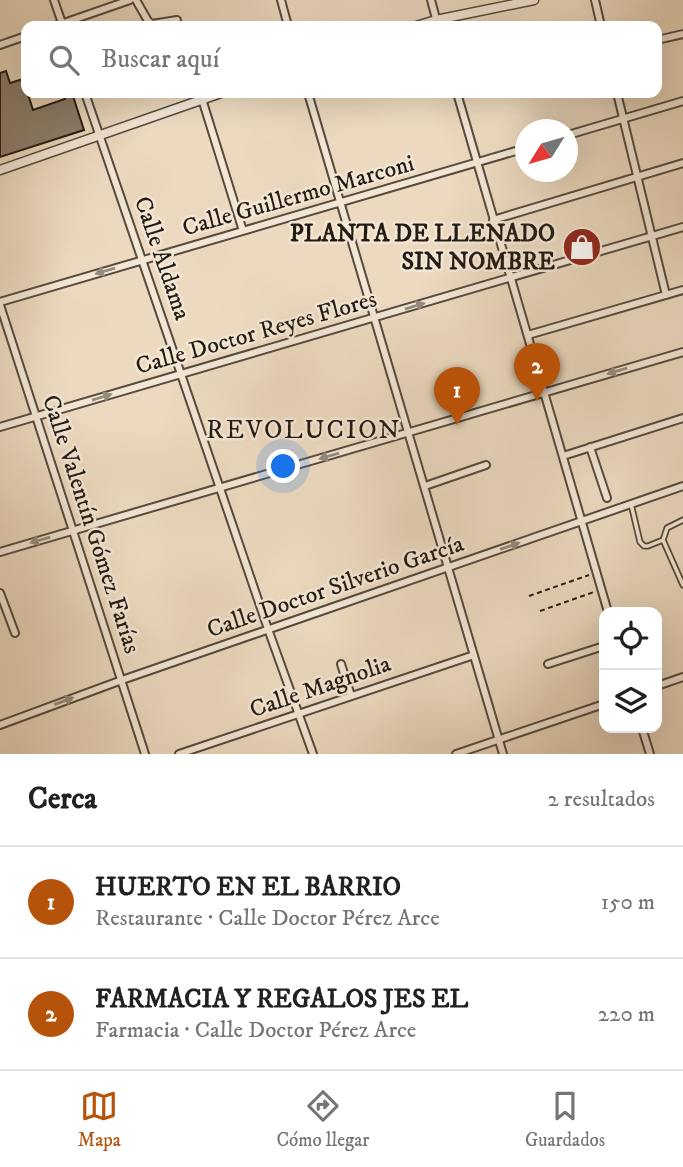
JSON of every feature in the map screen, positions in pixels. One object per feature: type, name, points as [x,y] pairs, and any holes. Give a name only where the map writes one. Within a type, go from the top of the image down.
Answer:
[{"type":"street","points":[[54,0],[59,21]]},
{"type":"street","points":[[71,21],[130,0]]},
{"type":"street","points":[[136,0],[148,21]]},
{"type":"street","points":[[281,0],[287,21]]},
{"type":"street","points":[[431,0],[436,21]]},
{"type":"street","points":[[445,21],[534,0]]},
{"type":"street","points":[[595,0],[600,21]]},
{"type":"street","points":[[171,21],[177,20]]},
{"type":"street","points":[[662,39],[683,34]]},
{"type":"street","points":[[0,45],[21,38]]},
{"type":"street","name":"Calle Aldama","points":[[87,98],[313,754]]},
{"type":"street","points":[[0,170],[205,98]]},
{"type":"street","points":[[309,98],[503,754]]},
{"type":"street","points":[[458,98],[607,607]]},
{"type":"street","points":[[618,98],[666,295]]},
{"type":"street","points":[[202,99],[243,231]]},
{"type":"street","points":[[578,132],[683,101]]},
{"type":"street","name":"Calle Guillermo Marconi","points":[[0,304],[515,151]]},
{"type":"street","points":[[494,220],[683,163]]},
{"type":"street","name":"Calle Doctor Reyes Flores","points":[[0,427],[683,227]]},
{"type":"street","points":[[528,335],[683,290]]},
{"type":"street","name":"Calle Valentín Gómez Farías","points":[[0,304],[145,754]]},
{"type":"street","points":[[0,552],[683,352]]},
{"type":"street","points":[[564,456],[683,418]]},
{"type":"street","points":[[590,447],[607,498]]},
{"type":"street","points":[[425,486],[486,465]]},
{"type":"street","name":"Calle Doctor Silverio García","points":[[0,725],[122,680],[683,486]]},
{"type":"street","points":[[0,593],[15,633]]},
{"type":"street","points":[[548,663],[599,648]]},
{"type":"street","name":"Calle Magnolia","points":[[179,754],[474,655]]},
{"type":"street","points":[[341,664],[351,696]]},
{"type":"street","points":[[662,684],[683,677]]},
{"type":"street","points":[[456,754],[599,706]]},
{"type":"street","points":[[644,733],[650,754]]},
{"type":"lane","points":[[631,504],[640,542],[648,546],[663,540]]},
{"type":"lane","points":[[683,520],[667,528],[663,540],[683,585]]},
{"type":"path","points":[[529,596],[597,572]]},
{"type":"path","points":[[540,611],[602,590]]},
{"type":"building","points":[[6,71],[10,83],[21,80],[21,98],[29,98],[33,110],[65,98],[74,98],[84,130],[0,157],[0,73]]},
{"type":"place","name":"PLANTA DE LLENADO SIN NOMBRE","points":[[582,247]]},
{"type":"place","name":"FARMACIA Y REGALOS JES EL","points":[[537,401]]},
{"type":"place","name":"HUERTO EN EL BARRIO","points":[[457,425]]},
{"type":"district","name":"REVOLUCION","points":[[304,429]]}]
